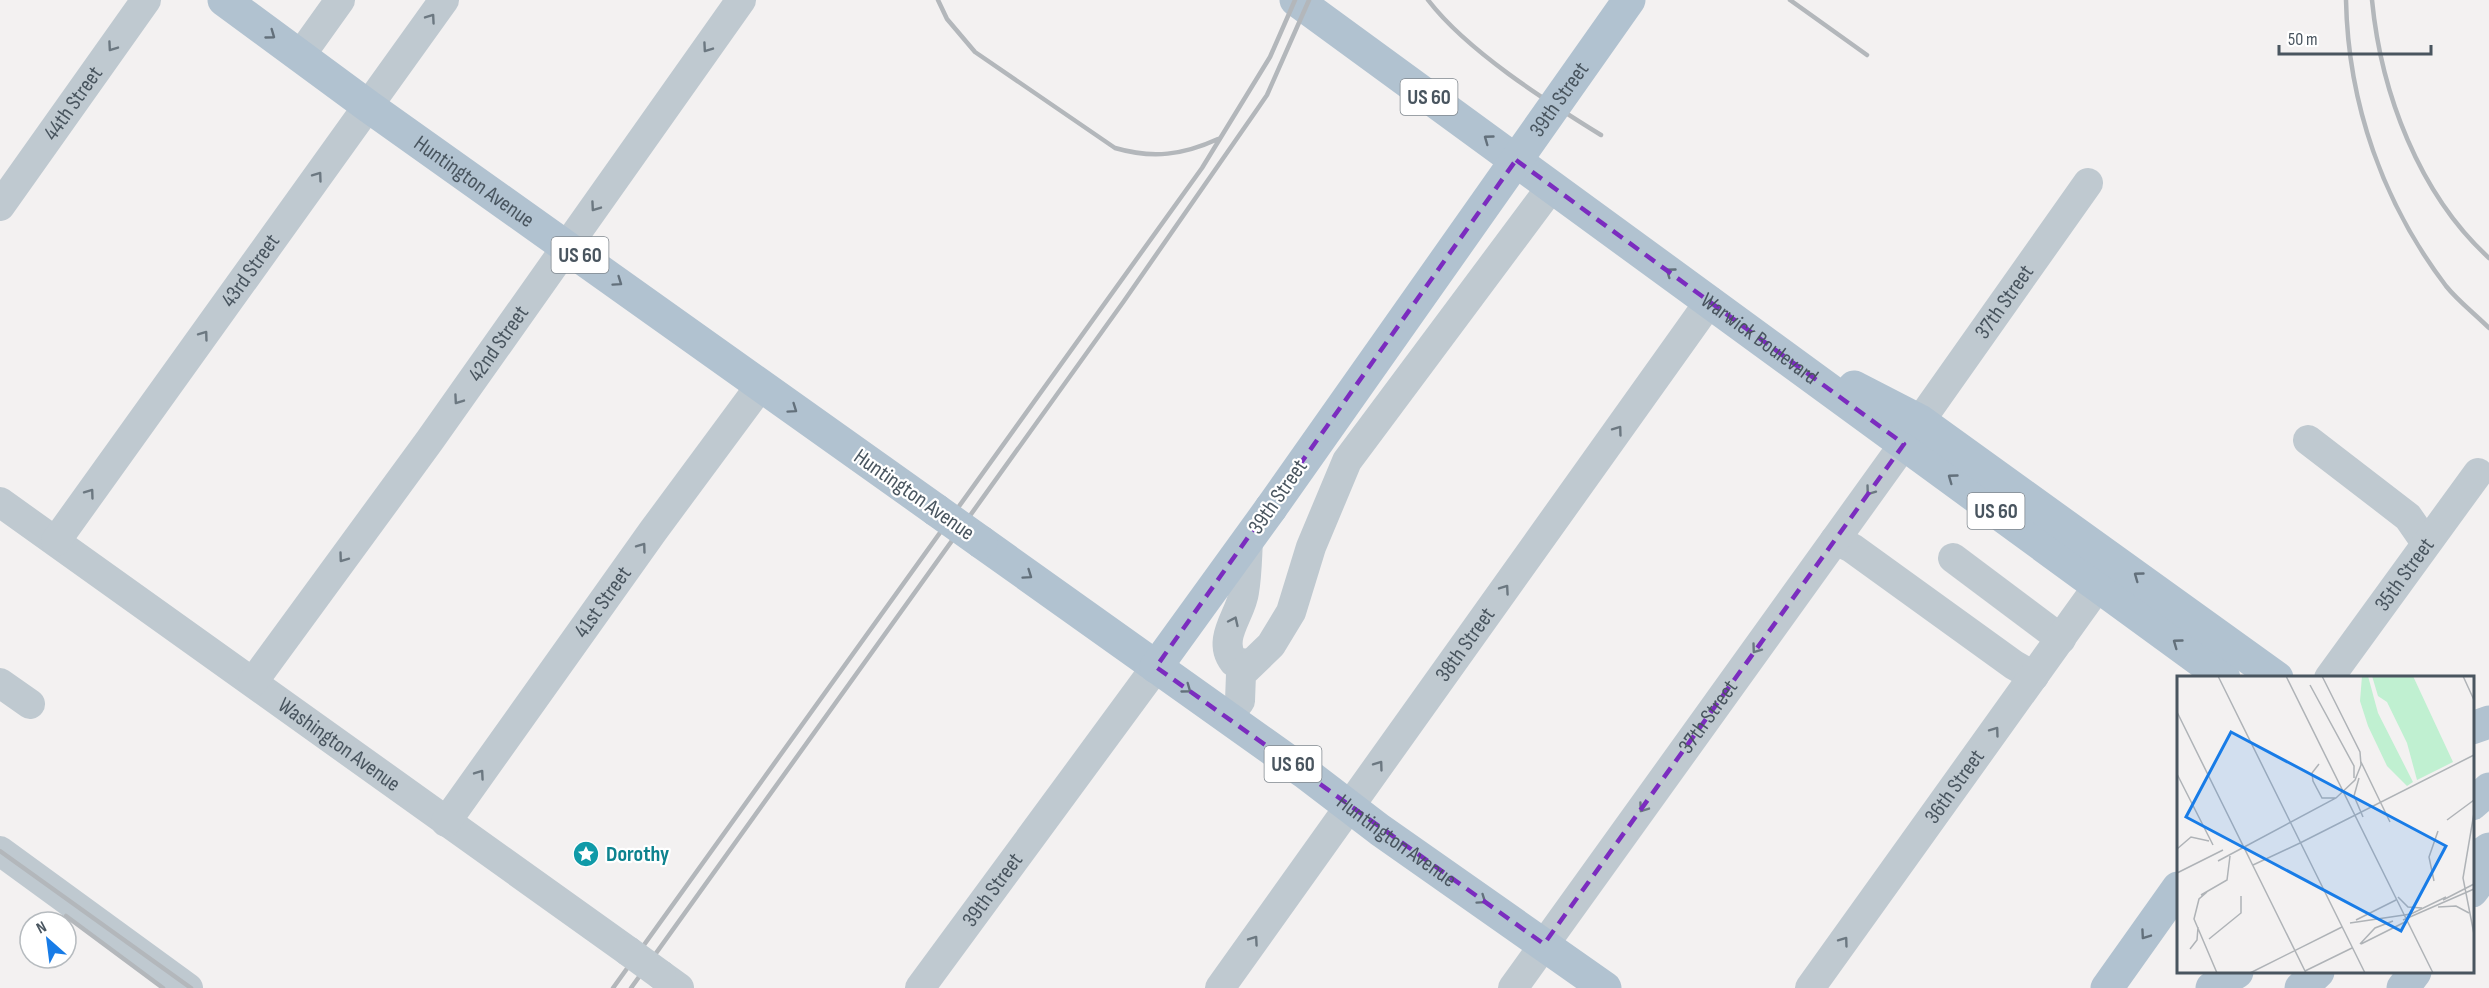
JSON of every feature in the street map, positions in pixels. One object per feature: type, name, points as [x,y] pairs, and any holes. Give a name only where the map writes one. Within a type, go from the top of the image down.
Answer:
[{"type":"main road","name":"Huntington Avenue","points":[[224,0],[369,106],[1605,988]]},
{"type":"main road","name":"Warwick Boulevard","points":[[1296,0],[1768,344],[1912,432]]},
{"type":"main road","name":"39th Street","points":[[1156,667],[1271,508],[1629,0]]},
{"type":"main road","name":"US 60","points":[[1912,432],[2098,586],[2221,676]]},
{"type":"main road","points":[[1912,432],[2265,669]]},
{"type":"main road","points":[[2474,727],[2489,722]]},
{"type":"main road","points":[[2474,802],[2489,789]]},
{"type":"main road","points":[[2474,860],[2489,849]]},
{"type":"main road","points":[[2474,850],[2489,860]]},
{"type":"main road","points":[[2474,888],[2489,868]]},
{"type":"main road","points":[[2107,988],[2177,889]]},
{"type":"main road","points":[[2212,988],[2235,973]]},
{"type":"main road","points":[[2301,988],[2317,973]]},
{"type":"main road","points":[[2403,988],[2414,973]]},
{"type":"street","name":"44th Street","points":[[0,207],[146,0]]},
{"type":"street","points":[[300,56],[340,0]]},
{"type":"street","name":"43rd Street","points":[[56,541],[444,0]]},
{"type":"street","name":"42nd Street","points":[[253,682],[741,0]]},
{"type":"street","name":"37th Street","points":[[1513,988],[2088,183]]},
{"type":"street","points":[[1227,718],[1240,701],[1240,674],[1271,645],[1293,610],[1311,547],[1347,461],[1552,186]]},
{"type":"street","name":"38th Street","points":[[1220,988],[1710,301]]},
{"type":"street","name":"41st Street","points":[[446,822],[629,564],[760,385]]},
{"type":"street","points":[[2308,440],[2408,517],[2416,524],[2427,543]]},
{"type":"street","name":"35th Street","points":[[2330,676],[2478,473]]},
{"type":"street","name":"Washington Avenue","points":[[0,502],[670,982]]},
{"type":"street","points":[[1248,540],[1243,601],[1231,624],[1227,640],[1234,662],[1249,664]]},
{"type":"street","points":[[1835,540],[1852,548],[2014,665],[2034,676]]},
{"type":"street","points":[[1953,558],[2061,639]]},
{"type":"street","name":"36th Street","points":[[1810,988],[2098,586]]},
{"type":"street","name":"39th Street","points":[[920,988],[1156,667]]},
{"type":"street","points":[[0,682],[30,704]]},
{"type":"street","points":[[0,851],[188,988]]},
{"type":"highlighted area","points":[[1516,160],[1904,444],[1544,944],[1156,667]]},
{"type":"railway","points":[[938,0],[947,19],[975,52],[1115,148],[1142,153],[1168,154],[1192,149],[1218,139]]},
{"type":"railway","points":[[613,988],[1202,168],[1270,57],[1295,0]]},
{"type":"railway","points":[[631,988],[1124,301],[1267,95],[1309,0]]},
{"type":"railway","points":[[1428,0],[1464,38],[1508,74],[1601,135]]},
{"type":"railway","points":[[1790,0],[1867,55]]},
{"type":"railway","points":[[2346,0],[2348,39],[2362,114],[2387,186],[2404,221],[2446,286],[2489,328]]},
{"type":"railway","points":[[2372,0],[2384,71],[2408,140],[2442,204],[2489,258]]},
{"type":"railway","points":[[0,851],[191,988]]},
{"type":"railway","points":[[78,925],[163,988]]},
{"type":"place","name":"Dorothy","points":[[586,854]]}]
